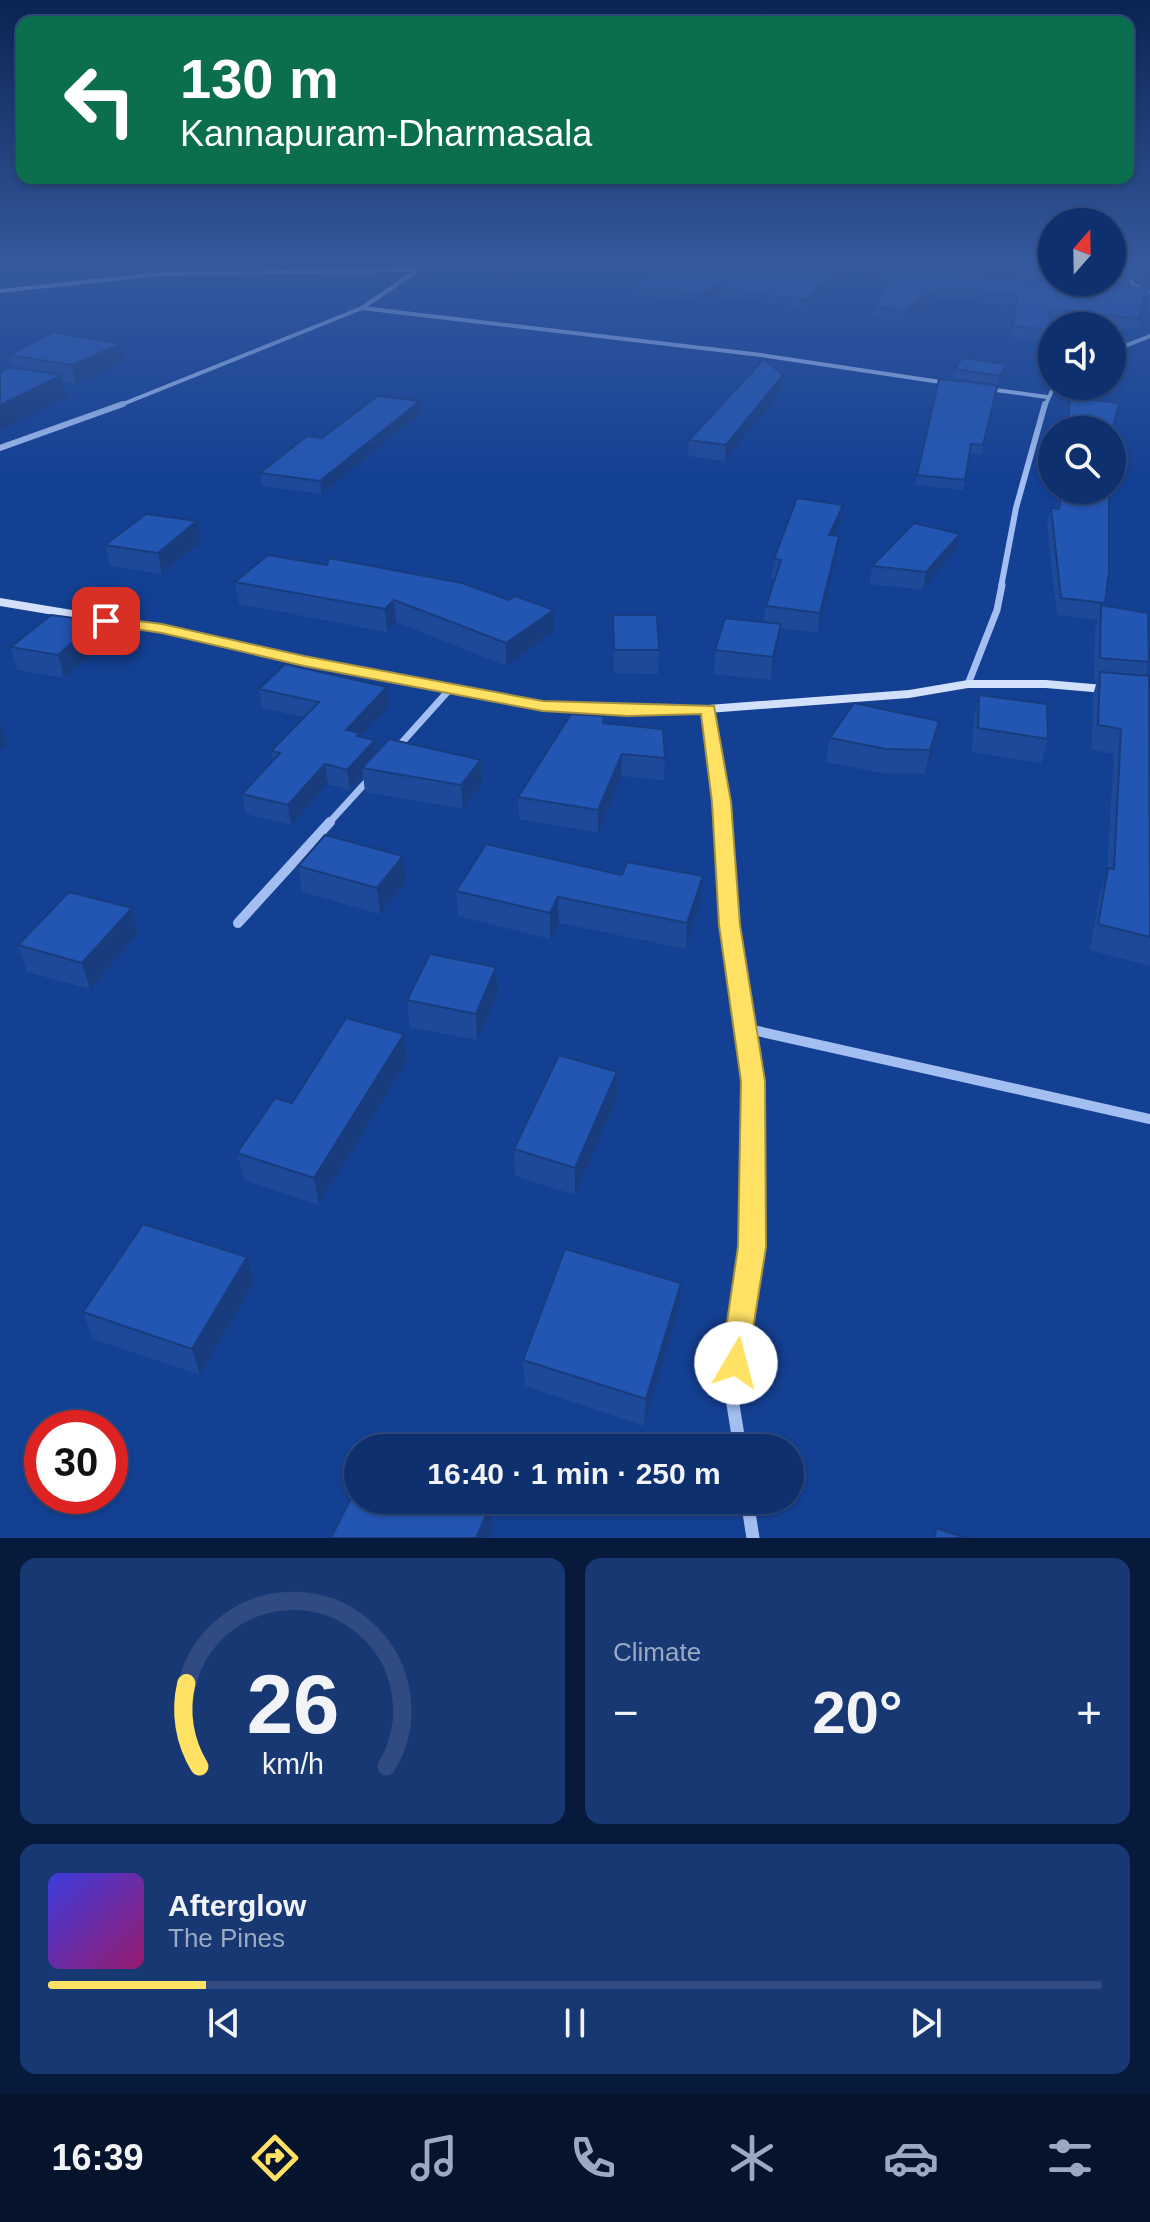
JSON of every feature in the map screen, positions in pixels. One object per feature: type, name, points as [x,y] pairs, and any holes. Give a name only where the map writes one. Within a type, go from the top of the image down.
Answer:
[{"type":"main road","points":[[0,602],[162,629],[543,706],[627,711],[708,709],[909,694],[968,684],[1046,684],[1150,693]]},
{"type":"street","points":[[0,448],[165,389],[290,338]]},
{"type":"street","points":[[615,338],[761,355],[956,384]]},
{"type":"street","points":[[1126,345],[1146,338]]},
{"type":"street","points":[[986,388],[1038,396]]},
{"type":"street","points":[[968,684],[997,610],[1016,508],[1046,400]]},
{"type":"street","points":[[387,759],[450,689]]},
{"type":"street","points":[[708,709],[721,802],[730,925],[753,1081],[752,1247],[731,1392],[738,1434]]},
{"type":"street","points":[[238,923],[376,771]]},
{"type":"street","points":[[744,1028],[1150,1119]]},
{"type":"street","points":[[749,1514],[753,1538]]},
{"type":"building","points":[[42,338],[86,338],[121,344],[72,365],[9,355]]},
{"type":"building","points":[[962,358],[1006,364],[1000,376],[955,369]]},
{"type":"building","points":[[764,359],[783,375],[726,445],[689,440]]},
{"type":"building","points":[[11,367],[62,375],[0,405],[0,372]]},
{"type":"building","points":[[939,379],[995,385],[997,388],[983,445],[971,444],[965,480],[917,475]]},
{"type":"building","points":[[377,396],[420,401],[320,481],[260,473],[307,436],[322,438]]},
{"type":"building","points":[[1070,400],[1119,403],[1116,416],[1068,416]]},
{"type":"building","points":[[797,498],[843,505],[829,535],[839,536],[820,613],[766,606],[781,560],[774,559]]},
{"type":"building","points":[[1060,504],[1109,504],[1109,572],[1105,603],[1061,598],[1051,508],[1059,509]]},
{"type":"building","points":[[146,514],[197,521],[158,553],[105,545]]},
{"type":"building","points":[[914,523],[960,534],[926,572],[872,566]]},
{"type":"building","points":[[268,555],[327,565],[329,558],[462,583],[509,600],[515,596],[554,610],[506,643],[394,600],[385,609],[235,582]]},
{"type":"building","points":[[1101,605],[1148,613],[1149,662],[1100,658]]},
{"type":"building","points":[[51,615],[97,621],[58,655],[11,647]]},
{"type":"building","points":[[613,615],[657,615],[659,650],[614,650]]},
{"type":"building","points":[[725,618],[781,624],[773,657],[715,650]]},
{"type":"building","points":[[285,664],[387,687],[346,730],[375,740],[347,770],[325,764],[288,805],[242,794],[280,753],[271,751],[319,702],[259,689]]},
{"type":"building","points":[[1100,672],[1149,676],[1150,937],[1098,924],[1108,868],[1114,869],[1121,729],[1098,725]]},
{"type":"building","points":[[979,695],[1047,704],[1048,739],[978,728]]},
{"type":"building","points":[[854,703],[939,721],[930,750],[886,749],[830,738]]},
{"type":"building","points":[[571,714],[604,716],[603,723],[663,729],[665,758],[622,754],[598,810],[518,797]]},
{"type":"building","points":[[389,739],[481,760],[461,785],[362,768]]},
{"type":"building","points":[[325,835],[403,856],[377,888],[298,866]]},
{"type":"building","points":[[486,844],[622,875],[627,862],[703,876],[687,923],[558,897],[550,913],[456,891]]},
{"type":"building","points":[[69,892],[132,908],[82,963],[18,945]]},
{"type":"building","points":[[430,954],[496,967],[476,1014],[407,1000]]},
{"type":"building","points":[[346,1018],[404,1034],[314,1178],[237,1153],[275,1098],[292,1103]]},
{"type":"building","points":[[559,1055],[617,1072],[575,1168],[514,1149]]},
{"type":"building","points":[[143,1224],[247,1257],[192,1349],[83,1312]]},
{"type":"building","points":[[565,1249],[681,1283],[646,1399],[523,1360]]},
{"type":"building","points":[[344,1512],[487,1514],[476,1538],[331,1538]]},
{"type":"building","points":[[936,1528],[966,1538],[935,1538]]},
{"type":"route","points":[[106,621],[214,639],[304,661],[543,706],[627,711],[708,709],[721,802],[730,925],[753,1081],[752,1247],[736,1363]]}]
